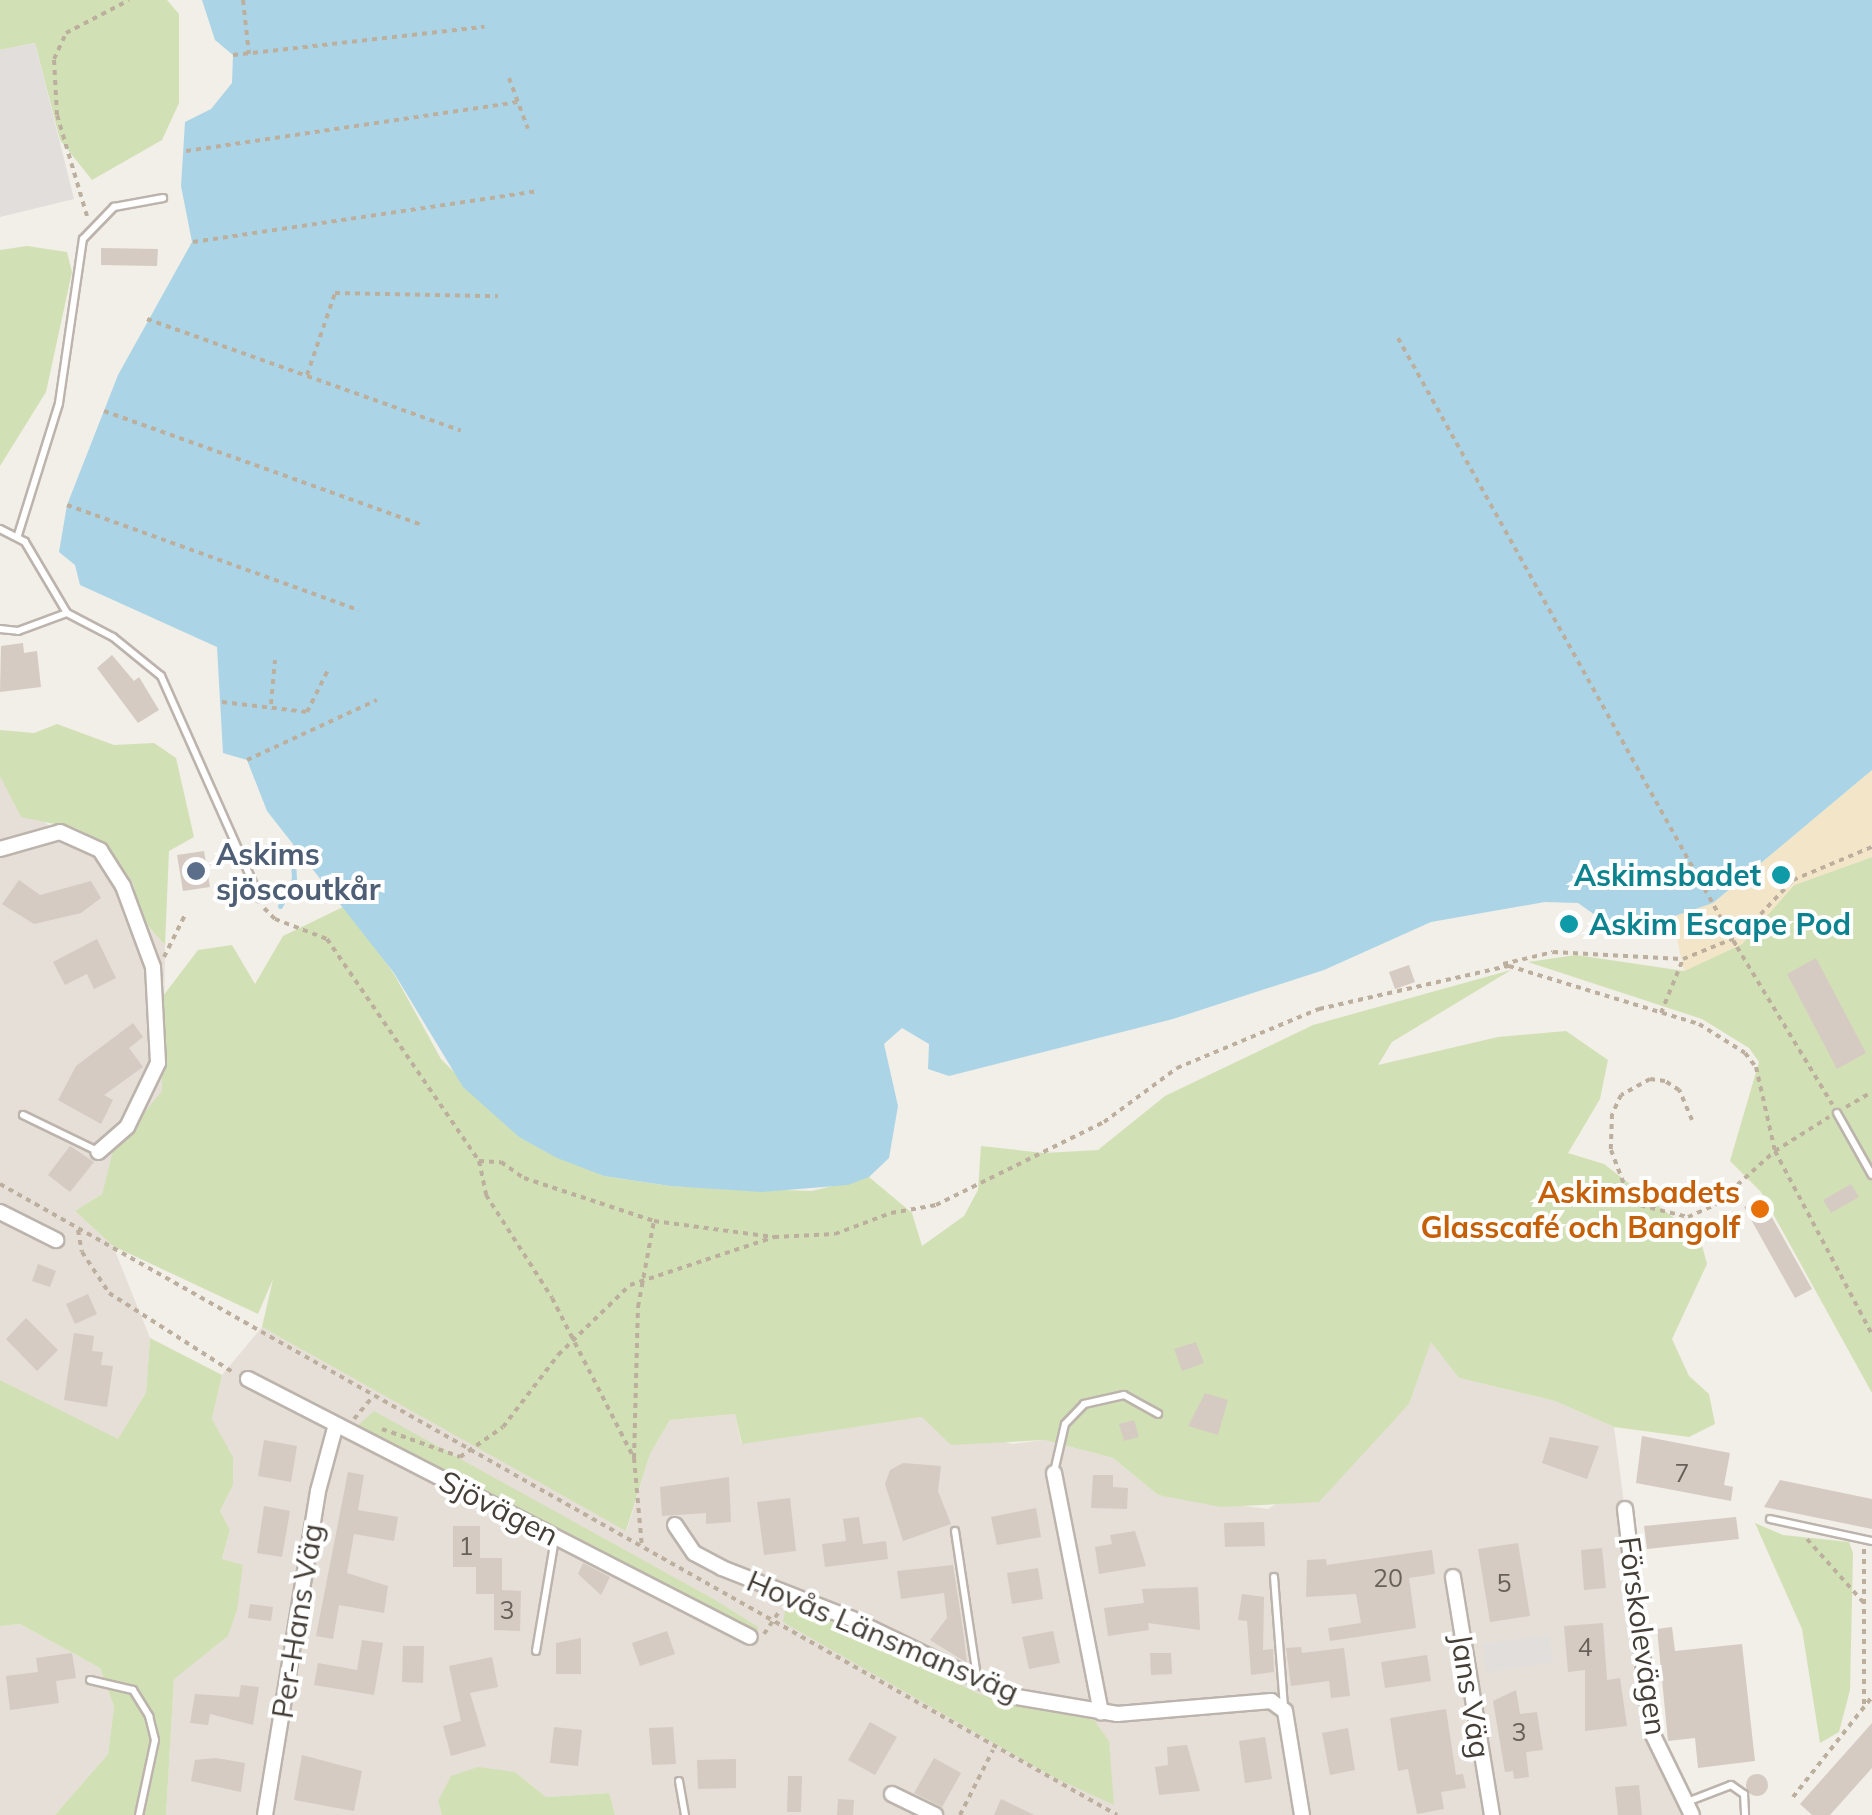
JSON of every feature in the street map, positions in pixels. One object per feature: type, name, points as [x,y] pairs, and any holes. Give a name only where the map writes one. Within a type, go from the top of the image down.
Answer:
[{"type":"street","points":[[0,849],[46,832],[87,840],[123,886],[153,967],[158,1062],[127,1127],[98,1152]]},
{"type":"street","points":[[0,1212],[56,1240]]},
{"type":"street","name":"Sjövägen","points":[[248,1379],[336,1428],[750,1637]]},
{"type":"street","name":"Per-Hans Väg","points":[[265,1815],[318,1491],[336,1428]]},
{"type":"street","points":[[1054,1472],[1101,1712]]},
{"type":"street","name":"Förskolevägen","points":[[1626,1509],[1650,1731],[1690,1808]]},
{"type":"street","name":"Hovås Länsmansväg","points":[[675,1524],[694,1553],[978,1683],[1101,1712],[1261,1699],[1285,1710]]},
{"type":"street","name":"Jans Väg","points":[[1453,1577],[1492,1815]]},
{"type":"street","points":[[1285,1710],[1302,1815]]},
{"type":"street","points":[[892,1794],[935,1815]]},
{"type":"lane","points":[[18,535],[55,418],[79,250],[91,225],[114,207],[162,198]]},
{"type":"lane","points":[[0,529],[18,535],[67,613],[113,638],[161,676],[186,742],[220,794],[260,898]]},
{"type":"lane","points":[[0,629],[18,631],[67,613]]},
{"type":"lane","points":[[1837,1112],[1872,1175]]},
{"type":"lane","points":[[22,1115],[98,1152]]},
{"type":"lane","points":[[1054,1472],[1065,1424],[1084,1404],[1100,1395],[1124,1395],[1158,1414]]},
{"type":"lane","points":[[1770,1519],[1868,1540]]},
{"type":"lane","points":[[955,1531],[978,1683]]},
{"type":"lane","points":[[536,1652],[555,1537]]},
{"type":"lane","points":[[1274,1578],[1285,1710]]},
{"type":"lane","points":[[90,1680],[133,1690],[149,1716],[155,1740],[139,1815]]},
{"type":"lane","points":[[679,1781],[685,1815]]},
{"type":"lane","points":[[1690,1808],[1731,1785],[1744,1794],[1745,1815]]},
{"type":"path","points":[[91,225],[57,116],[51,71],[66,33],[129,0]]},
{"type":"path","points":[[243,0],[248,54]]},
{"type":"path","points":[[233,55],[484,26]]},
{"type":"path","points":[[509,78],[528,129]]},
{"type":"path","points":[[186,151],[517,102]]},
{"type":"path","points":[[192,242],[538,191]]},
{"type":"path","points":[[307,375],[335,294],[498,296]]},
{"type":"path","points":[[147,319],[461,430]]},
{"type":"path","points":[[1398,338],[1737,947],[1837,1112]]},
{"type":"path","points":[[104,411],[424,525]]},
{"type":"path","points":[[67,505],[359,610]]},
{"type":"path","points":[[270,704],[274,660]]},
{"type":"path","points":[[222,702],[270,704],[307,712],[328,670]]},
{"type":"path","points":[[247,760],[377,700]]},
{"type":"path","points":[[479,1161],[501,1162],[540,1184],[654,1221],[774,1237],[835,1234],[891,1212],[936,1205],[1104,1122],[1178,1068],[1318,1009],[1553,952],[1683,959],[1740,936],[1793,880],[1872,847]]},
{"type":"path","points":[[260,898],[275,919],[327,939],[479,1161],[486,1195],[573,1340],[634,1458]]},
{"type":"path","points":[[153,967],[174,944],[186,912]]},
{"type":"path","points":[[1661,1012],[1683,959]]},
{"type":"path","points":[[1498,965],[1661,1012],[1716,1032],[1745,1052],[1756,1067],[1776,1151],[1872,1334]]},
{"type":"path","points":[[1692,1120],[1678,1090],[1665,1081],[1650,1079],[1621,1096],[1612,1114],[1611,1150],[1631,1203],[1688,1217],[1715,1205],[1776,1151],[1872,1092]]},
{"type":"path","points":[[0,1184],[992,1750],[1117,1815]]},
{"type":"path","points":[[642,1548],[634,1458],[643,1279],[654,1221]]},
{"type":"path","points":[[78,1228],[82,1252],[109,1293],[248,1379]]},
{"type":"path","points":[[368,1427],[460,1457],[503,1427],[573,1340],[643,1279],[774,1237]]},
{"type":"path","points":[[356,1426],[350,1426],[374,1396]]},
{"type":"path","points":[[1794,1524],[1864,1602]]},
{"type":"path","points":[[1864,1704],[1868,1540]]},
{"type":"path","points":[[750,1637],[773,1623],[790,1594]]},
{"type":"path","points":[[1793,1796],[1872,1696]]},
{"type":"path","points":[[960,1815],[992,1750]]},
{"type":"shaded area","points":[[35,43],[74,199],[0,217],[0,50]]},
{"type":"shaded area","points":[[0,776],[50,827],[78,829],[105,844],[133,883],[141,918],[165,945],[163,1091],[114,1151],[102,1194],[75,1211],[113,1246],[150,1338],[146,1393],[118,1440],[0,1380]]},
{"type":"shaded area","points":[[262,1327],[627,1530],[650,1454],[670,1420],[735,1414],[741,1443],[922,1417],[1012,1444],[1045,1440],[1113,1458],[1158,1495],[1268,1509],[1367,1448],[1409,1404],[1431,1341],[1459,1378],[1555,1401],[1614,1427],[1651,1710],[1697,1815],[615,1815],[608,1793],[546,1797],[515,1772],[438,1801],[442,1815],[166,1815],[174,1678],[228,1636],[243,1566],[222,1560],[230,1530],[220,1511],[233,1485],[233,1458],[212,1419],[222,1375]]},
{"type":"shaded area","points":[[20,1624],[100,1668],[114,1707],[108,1754],[55,1815],[0,1815],[0,1626]]},
{"type":"shaded area","points":[[1549,1635],[1553,1662],[1487,1672],[1483,1644]]},
{"type":"green space","points":[[0,0],[167,0],[179,14],[179,103],[162,140],[92,180],[60,140],[35,43],[0,50]]},
{"type":"green space","points":[[27,246],[67,252],[72,272],[46,392],[0,466],[0,250]]},
{"type":"green space","points":[[57,724],[114,745],[154,743],[176,758],[194,837],[169,851],[165,945],[141,918],[133,883],[105,844],[78,829],[21,817],[0,776],[0,730],[34,733]]},
{"type":"green space","points":[[1872,857],[1872,1393],[1761,1192],[1730,1161],[1759,1062],[1749,1048],[1702,1019],[1528,962],[1576,955],[1684,971],[1742,944],[1794,885]]},
{"type":"green space","points":[[345,906],[394,974],[441,1059],[519,1137],[604,1176],[670,1186],[812,1191],[869,1177],[912,1213],[922,1246],[964,1216],[978,1190],[981,1146],[1044,1153],[1098,1150],[1165,1096],[1313,1025],[1511,970],[1392,1042],[1378,1065],[1498,1037],[1566,1031],[1608,1060],[1600,1099],[1568,1153],[1604,1164],[1700,1238],[1707,1264],[1672,1339],[1689,1376],[1709,1394],[1715,1424],[1689,1437],[1614,1427],[1555,1401],[1459,1378],[1431,1342],[1409,1404],[1319,1502],[1221,1507],[1158,1495],[1113,1458],[1045,1440],[951,1445],[922,1417],[742,1444],[735,1414],[670,1420],[650,1454],[626,1531],[262,1327],[273,1279],[258,1314],[113,1246],[75,1211],[102,1194],[113,1151],[162,1091],[163,996],[198,950],[232,945],[255,984],[283,936]]},
{"type":"green space","points":[[150,1338],[222,1375],[212,1419],[233,1457],[233,1485],[220,1511],[230,1530],[222,1559],[243,1565],[237,1610],[228,1636],[174,1679],[166,1815],[55,1815],[108,1754],[114,1707],[100,1668],[20,1624],[0,1626],[0,1380],[118,1439],[146,1393]]},
{"type":"green space","points":[[374,1411],[715,1600],[758,1627],[757,1633],[355,1428]]},
{"type":"green space","points":[[1755,1523],[1783,1535],[1849,1542],[1853,1553],[1850,1690],[1839,1732],[1820,1743],[1802,1629]]},
{"type":"green space","points":[[801,1605],[979,1694],[1094,1720],[1109,1741],[1114,1805],[1055,1778],[783,1622],[785,1611]]},
{"type":"green space","points":[[478,1767],[515,1772],[546,1797],[609,1793],[615,1815],[442,1815],[438,1801],[451,1776]]},
{"type":"sand","name":"Askimsbadet","points":[[1872,770],[1872,857],[1794,885],[1742,944],[1684,971],[1672,917],[1713,903]]},
{"type":"water","points":[[202,0],[1872,0],[1872,770],[1713,903],[1622,934],[1578,903],[1545,902],[1431,922],[1324,970],[1173,1019],[949,1076],[928,1069],[929,1044],[902,1028],[884,1044],[898,1106],[889,1158],[869,1177],[848,1185],[762,1192],[670,1186],[604,1176],[557,1158],[519,1137],[463,1087],[394,973],[267,811],[247,760],[223,753],[217,647],[80,585],[75,565],[59,552],[67,505],[118,375],[192,242],[181,186],[185,122],[211,109],[232,83],[233,55],[215,40]]},
{"type":"building","points":[[101,248],[158,249],[157,266],[101,265]]},
{"type":"building","points":[[23,643],[24,653],[37,651],[41,687],[0,692],[1,646]]},
{"type":"building","points":[[112,655],[134,681],[139,677],[159,710],[138,723],[97,668]]},
{"type":"building","points":[[204,851],[210,887],[183,891],[177,855]]},
{"type":"building","points":[[19,880],[40,895],[91,881],[101,898],[81,913],[34,924],[2,904]]},
{"type":"building","points":[[97,939],[116,978],[94,989],[87,974],[65,985],[53,962]]},
{"type":"building","points":[[1816,958],[1866,1053],[1837,1069],[1787,974]]},
{"type":"building","points":[[1409,965],[1415,982],[1395,989],[1389,972]]},
{"type":"building","points":[[133,1023],[143,1037],[129,1048],[143,1067],[104,1095],[113,1100],[101,1124],[58,1100],[76,1066]]},
{"type":"building","points":[[70,1146],[94,1162],[70,1192],[48,1175]]},
{"type":"building","points":[[1851,1184],[1859,1197],[1831,1213],[1823,1200]]},
{"type":"building","points":[[1761,1198],[1812,1289],[1795,1298],[1744,1207]]},
{"type":"building","points":[[38,1264],[56,1271],[50,1287],[32,1281]]},
{"type":"building","points":[[88,1294],[97,1314],[75,1324],[66,1304]]},
{"type":"building","points":[[26,1318],[58,1350],[37,1371],[6,1339]]},
{"type":"building","points":[[74,1333],[94,1336],[92,1351],[103,1352],[101,1365],[113,1366],[107,1407],[64,1400]]},
{"type":"building","points":[[1196,1342],[1204,1363],[1182,1371],[1174,1349]]},
{"type":"building","points":[[1205,1393],[1228,1400],[1218,1435],[1188,1426]]},
{"type":"building","points":[[1134,1420],[1139,1437],[1124,1441],[1119,1424]]},
{"type":"building","points":[[1642,1436],[1730,1453],[1724,1485],[1733,1487],[1731,1501],[1636,1483]]},
{"type":"building","points":[[1550,1437],[1599,1446],[1587,1479],[1542,1463]]},
{"type":"building","points":[[264,1440],[297,1446],[291,1482],[258,1476]]},
{"type":"building","points":[[903,1463],[941,1466],[938,1491],[951,1524],[903,1541],[885,1484],[890,1470]]},
{"type":"building","points":[[348,1472],[364,1475],[358,1510],[398,1517],[394,1541],[354,1534],[347,1573],[388,1586],[384,1613],[339,1605],[333,1639],[316,1636]]},
{"type":"building","points":[[1093,1475],[1113,1475],[1113,1487],[1128,1488],[1127,1509],[1091,1508]]},
{"type":"building","points":[[729,1477],[731,1522],[706,1524],[706,1513],[662,1516],[660,1487]]},
{"type":"building","points":[[1780,1480],[1872,1499],[1872,1529],[1764,1507]]},
{"type":"building","points":[[790,1498],[796,1551],[764,1555],[757,1502]]},
{"type":"building","points":[[264,1506],[290,1511],[282,1557],[257,1553]]},
{"type":"building","points":[[1036,1508],[1041,1537],[997,1545],[991,1517]]},
{"type":"building","points":[[859,1517],[863,1544],[886,1541],[888,1559],[825,1567],[822,1544],[846,1541],[843,1519]]},
{"type":"building","points":[[1736,1517],[1739,1539],[1647,1549],[1644,1526]]},
{"type":"building","points":[[1264,1522],[1265,1546],[1225,1547],[1224,1523]]},
{"type":"building","points":[[453,1526],[480,1526],[480,1558],[502,1558],[502,1590],[521,1591],[520,1631],[494,1630],[494,1594],[476,1594],[476,1567],[453,1567]]},
{"type":"building","points":[[1135,1531],[1146,1566],[1099,1574],[1095,1547],[1112,1544],[1110,1535]]},
{"type":"building","points":[[1518,1543],[1530,1616],[1490,1622],[1478,1549]]},
{"type":"building","points":[[1602,1548],[1606,1588],[1584,1590],[1581,1550]]},
{"type":"building","points":[[1432,1550],[1435,1574],[1409,1578],[1416,1628],[1330,1641],[1328,1628],[1361,1623],[1356,1594],[1306,1597],[1307,1560],[1326,1559],[1327,1565]]},
{"type":"building","points":[[583,1563],[610,1577],[601,1595],[578,1574]]},
{"type":"building","points":[[953,1565],[967,1663],[930,1640],[947,1618],[944,1593],[901,1599],[897,1571]]},
{"type":"building","points":[[1038,1568],[1043,1599],[1012,1604],[1007,1573]]},
{"type":"building","points":[[1198,1587],[1200,1630],[1148,1623],[1149,1630],[1108,1636],[1104,1608],[1144,1603],[1142,1589]]},
{"type":"building","points":[[1242,1594],[1264,1597],[1263,1650],[1273,1649],[1274,1672],[1251,1675],[1247,1621],[1238,1620]]},
{"type":"building","points":[[250,1604],[273,1607],[271,1621],[248,1618]]},
{"type":"building","points":[[1603,1623],[1607,1680],[1620,1678],[1627,1726],[1585,1731],[1585,1670],[1568,1672],[1564,1626]]},
{"type":"building","points":[[1672,1627],[1675,1651],[1742,1644],[1755,1761],[1698,1768],[1695,1738],[1668,1741],[1657,1629]]},
{"type":"building","points":[[667,1631],[675,1654],[640,1666],[632,1643]]},
{"type":"building","points":[[1053,1631],[1060,1663],[1029,1669],[1022,1637]]},
{"type":"building","points":[[581,1638],[581,1674],[556,1674],[556,1643]]},
{"type":"building","points":[[362,1640],[383,1643],[374,1695],[314,1685],[318,1663],[357,1670]]},
{"type":"building","points":[[403,1646],[424,1646],[423,1683],[402,1682]]},
{"type":"building","points":[[1301,1647],[1302,1653],[1344,1648],[1350,1696],[1331,1698],[1329,1681],[1291,1686],[1286,1648]]},
{"type":"building","points":[[72,1653],[76,1678],[56,1681],[59,1703],[10,1710],[6,1676],[38,1672],[36,1658]]},
{"type":"building","points":[[1150,1653],[1171,1653],[1172,1674],[1151,1675]]},
{"type":"building","points":[[1427,1655],[1431,1681],[1385,1688],[1381,1662]]},
{"type":"building","points":[[492,1657],[498,1687],[470,1693],[486,1746],[451,1756],[443,1726],[461,1721],[449,1666]]},
{"type":"building","points":[[241,1685],[259,1687],[253,1725],[210,1714],[208,1725],[190,1723],[195,1694],[239,1697]]},
{"type":"building","points":[[1516,1690],[1520,1714],[1537,1712],[1543,1750],[1526,1752],[1529,1777],[1514,1779],[1513,1771],[1505,1772],[1493,1701]]},
{"type":"building","points":[[1446,1709],[1456,1775],[1463,1774],[1466,1788],[1441,1792],[1444,1809],[1417,1814],[1408,1769],[1398,1771],[1390,1718]]},
{"type":"building","points":[[870,1722],[897,1737],[875,1775],[848,1760]]},
{"type":"building","points":[[1872,1723],[1872,1768],[1830,1815],[1812,1815],[1800,1804]]},
{"type":"building","points":[[554,1727],[582,1730],[578,1766],[550,1763]]},
{"type":"building","points":[[673,1727],[676,1764],[652,1765],[649,1728]]},
{"type":"building","points":[[1348,1728],[1355,1770],[1330,1775],[1322,1733]]},
{"type":"building","points":[[1265,1737],[1272,1779],[1245,1783],[1239,1741]]},
{"type":"building","points":[[1187,1745],[1200,1791],[1159,1795],[1155,1767],[1168,1765],[1167,1747]]},
{"type":"building","points":[[302,1755],[362,1771],[354,1811],[294,1800]]},
{"type":"building","points":[[216,1758],[245,1763],[241,1792],[191,1781],[195,1760]]},
{"type":"building","points":[[934,1758],[961,1773],[942,1807],[914,1793]]},
{"type":"building","points":[[736,1759],[736,1788],[698,1789],[697,1760]]},
{"type":"building","points":[[1757,1774],[1765,1777],[1765,1793],[1757,1796],[1749,1793],[1746,1785],[1749,1777]]},
{"type":"building","points":[[788,1776],[802,1776],[801,1812],[787,1812]]},
{"type":"building","points":[[1639,1785],[1642,1815],[1618,1815],[1615,1787]]},
{"type":"building","points":[[838,1799],[854,1800],[853,1815],[837,1815]]},
{"type":"building","points":[[1001,1799],[1034,1815],[994,1815]]},
{"type":"waterway","points":[[280,906],[294,879],[293,860],[302,853]]},
{"type":"place","name":"Askims sjöscoutkår","points":[[196,871]]},
{"type":"place","name":"Askimsbadet","points":[[1781,875]]},
{"type":"place","name":"Askim Escape Pod","points":[[1569,924]]},
{"type":"place","name":"Askimsbadets Glasscafé och Bangolf","points":[[1760,1209]]}]
